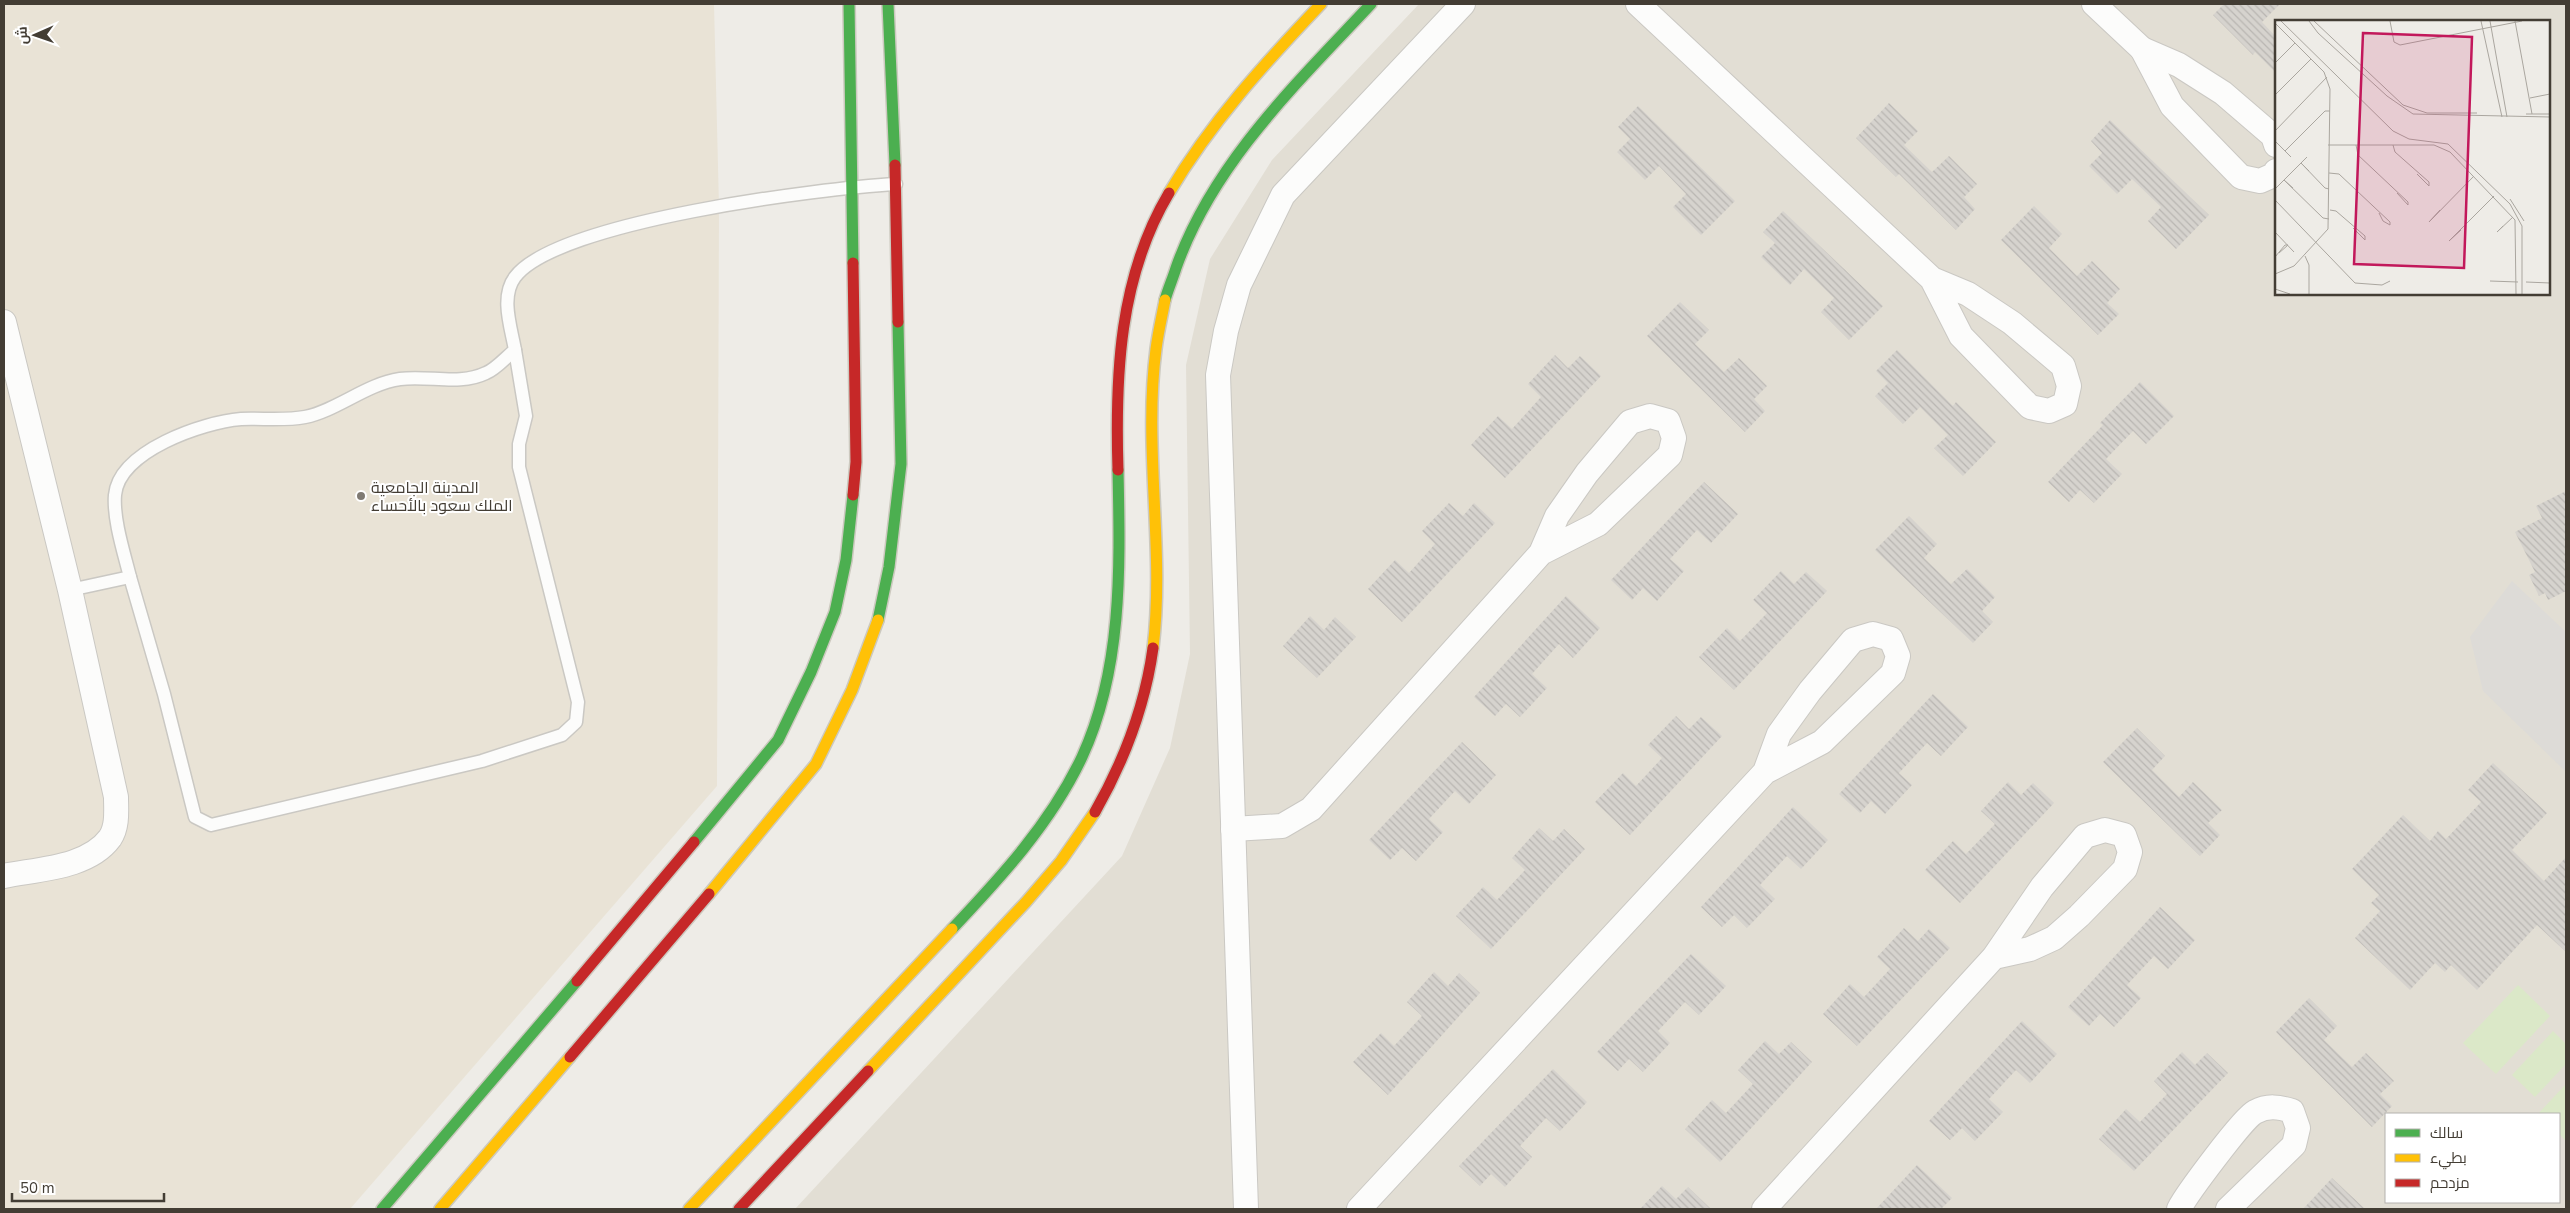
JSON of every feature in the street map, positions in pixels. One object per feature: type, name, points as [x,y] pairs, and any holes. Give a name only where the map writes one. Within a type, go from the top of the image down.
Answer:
[{"type":"main road","points":[[382,1209],[657,887],[778,740],[811,672],[835,612],[846,560],[856,462],[849,4]]},
{"type":"main road","points":[[440,1209],[691,916],[816,764],[852,690],[877,625],[889,567],[901,464],[896,184],[888,4]]},
{"type":"main road","points":[[739,1209],[1026,903],[1077,840],[1104,796],[1136,723],[1152,656],[1156,582],[1154,388],[1157,345],[1170,285],[1193,223],[1230,163],[1343,27],[1371,4]]},
{"type":"main road","points":[[689,1209],[998,880],[1037,831],[1063,792],[1093,730],[1108,684],[1115,644],[1120,569],[1117,393],[1120,345],[1134,275],[1161,207],[1206,132],[1252,76],[1322,6]]},
{"type":"street","points":[[1246,1209],[1218,375],[1226,331],[1239,285],[1283,195],[1463,4]]},
{"type":"street","points":[[1638,4],[1932,279],[1961,336],[2030,407],[2048,411],[2064,404],[2069,386],[2062,366],[2012,323],[1968,294],[1932,279]]},
{"type":"street","points":[[2094,4],[2142,49],[2172,106],[2241,177],[2260,181],[2275,174]]},
{"type":"street","points":[[2142,49],[2179,64],[2223,93],[2273,136],[2275,142]]},
{"type":"street","points":[[4,322],[70,590],[116,796],[116,818],[110,837],[97,850],[80,860],[4,876]]},
{"type":"street","points":[[1233,829],[1282,826],[1311,809],[1541,553],[1556,516],[1587,473],[1630,422],[1650,416],[1668,421],[1674,438],[1670,455],[1598,524],[1541,553]]},
{"type":"street","points":[[1358,1209],[1764,772],[1822,742],[1893,673],[1898,656],[1891,639],[1873,634],[1853,640],[1810,691],[1780,734],[1764,772]]},
{"type":"street","points":[[1764,1209],[1994,957],[2042,887],[2085,836],[2106,830],[2124,835],[2130,852],[2126,869],[2079,916],[2054,938],[2030,950],[1994,957]]},
{"type":"street","points":[[2180,1209],[2211,1163],[2254,1112],[2274,1106],[2292,1111],[2298,1128],[2294,1145],[2228,1209]]},
{"type":"lane","points":[[515,350],[488,373],[467,380],[399,379],[365,392],[334,407],[305,417],[239,419],[191,430],[144,452],[127,467],[115,494],[120,539],[164,694],[195,817],[211,825],[482,761],[562,736],[576,722],[578,702],[519,467],[519,444],[526,416],[515,350],[506,304],[514,277],[536,258],[587,237],[681,213],[853,186],[896,184]]},
{"type":"lane","points":[[70,590],[130,576]]},
{"type":"shaded area","name":"المدينة الجامعية الملك سعود بالأحساء","points":[[4,4],[714,4],[719,207],[717,786],[350,1209],[4,1209]]},
{"type":"shaded area","points":[[1419,4],[2566,4],[2566,1209],[795,1209],[1122,856],[1170,748],[1190,654],[1186,365],[1210,259],[1272,160]]},
{"type":"shaded area","points":[[2512,581],[2566,632],[2566,772],[2483,691],[2470,637]]},
{"type":"green space","points":[[2518,985],[2550,1016],[2496,1074],[2463,1043]]},
{"type":"green space","points":[[2553,1031],[2566,1044],[2566,1064],[2535,1097],[2512,1075]]},
{"type":"green space","points":[[2566,1084],[2566,1141],[2560,1135],[2560,1113],[2539,1113]]},
{"type":"building","points":[[2224,4],[2280,4],[2262,22],[2275,36],[2275,72],[2255,52],[2253,55],[2213,15]]},
{"type":"building","points":[[1889,103],[1918,131],[1904,145],[1932,172],[1949,156],[1977,184],[1964,197],[1975,209],[1956,230],[1899,174],[1896,177],[1856,138]]},
{"type":"building","points":[[1638,106],[1735,201],[1701,235],[1673,207],[1686,194],[1659,166],[1645,180],[1617,152],[1630,139],[1618,127]]},
{"type":"building","points":[[2110,120],[2209,215],[2176,249],[2148,221],[2161,207],[2132,179],[2117,194],[2089,166],[2102,153],[2091,141]]},
{"type":"building","points":[[2034,206],[2062,234],[2049,248],[2077,276],[2092,261],[2120,289],[2107,303],[2119,314],[2098,335],[2001,240]]},
{"type":"building","points":[[1783,211],[1883,306],[1849,340],[1821,312],[1834,298],[1804,269],[1790,285],[1761,257],[1775,243],[1763,232]]},
{"type":"building","points":[[1680,302],[1709,330],[1695,344],[1724,372],[1739,358],[1767,386],[1754,399],[1765,411],[1745,432],[1647,336]]},
{"type":"building","points":[[1897,350],[1953,406],[1956,402],[1996,442],[1963,476],[1934,448],[1948,435],[1920,407],[1903,424],[1875,396],[1888,383],[1876,371]]},
{"type":"building","points":[[1555,355],[1568,368],[1580,356],[1601,376],[1505,478],[1471,445],[1498,416],[1512,429],[1541,397],[1528,384]]},
{"type":"building","points":[[2140,382],[2174,416],[2146,444],[2133,431],[2106,459],[2122,474],[2094,503],[2080,490],[2069,502],[2048,482],[2103,425],[2100,423]]},
{"type":"building","points":[[1704,482],[1738,514],[1711,543],[1697,530],[1670,559],[1684,571],[1657,601],[1643,588],[1632,600],[1611,580]]},
{"type":"building","points":[[2566,491],[2566,591],[2548,600],[2545,593],[2539,596],[2529,575],[2535,572],[2515,532],[2542,518],[2536,506]]},
{"type":"building","points":[[1449,503],[1463,516],[1474,503],[1495,523],[1402,622],[1368,589],[1395,560],[1409,573],[1435,544],[1422,531]]},
{"type":"building","points":[[1909,516],[1937,544],[1924,558],[1951,584],[1967,569],[1995,597],[1982,611],[1993,622],[1973,643],[1875,550]]},
{"type":"building","points":[[1781,571],[1794,584],[1806,572],[1827,591],[1734,690],[1699,657],[1727,628],[1740,641],[1767,613],[1753,600]]},
{"type":"building","points":[[1566,596],[1600,628],[1573,658],[1559,644],[1532,674],[1547,688],[1520,717],[1506,704],[1495,716],[1474,697]]},
{"type":"building","points":[[1310,616],[1324,630],[1335,617],[1356,637],[1317,678],[1283,646]]},
{"type":"building","points":[[1933,694],[1968,727],[1941,756],[1927,743],[1899,773],[1912,785],[1885,814],[1871,801],[1860,813],[1839,794]]},
{"type":"building","points":[[1676,716],[1689,729],[1701,717],[1722,736],[1630,835],[1595,802],[1623,773],[1636,786],[1662,758],[1648,745]]},
{"type":"building","points":[[2137,728],[2165,756],[2152,770],[2179,797],[2193,782],[2222,810],[2208,823],[2220,835],[2200,856],[2103,762]]},
{"type":"building","points":[[1462,742],[1496,775],[1469,804],[1455,791],[1429,819],[1443,832],[1416,861],[1402,848],[1390,860],[1369,840]]},
{"type":"building","points":[[2493,763],[2547,813],[2512,850],[2544,881],[2566,857],[2566,952],[2537,925],[2477,990],[2451,965],[2445,972],[2435,963],[2410,990],[2355,938],[2380,911],[2371,903],[2379,895],[2352,869],[2403,815],[2430,841],[2438,831],[2446,839],[2481,802],[2468,790]]},
{"type":"building","points":[[2008,782],[2021,795],[2033,783],[2054,803],[1960,903],[1925,870],[1953,841],[1966,854],[1995,824],[1981,811]]},
{"type":"building","points":[[1793,807],[1828,840],[1801,869],[1787,856],[1760,885],[1775,899],[1747,928],[1734,915],[1722,927],[1701,907]]},
{"type":"building","points":[[1539,828],[1553,841],[1564,829],[1585,849],[1491,949],[1456,916],[1483,887],[1497,900],[1525,870],[1512,858]]},
{"type":"building","points":[[2160,907],[2195,940],[2168,969],[2154,956],[2127,985],[2141,998],[2114,1027],[2100,1014],[2089,1026],[2068,1007]]},
{"type":"building","points":[[1904,928],[1918,941],[1929,929],[1950,948],[1857,1046],[1823,1014],[1850,984],[1864,997],[1890,969],[1877,957]]},
{"type":"building","points":[[1691,954],[1726,986],[1699,1015],[1685,1002],[1658,1031],[1670,1043],[1643,1072],[1629,1059],[1618,1071],[1597,1052]]},
{"type":"building","points":[[1434,972],[1448,986],[1459,973],[1480,993],[1388,1095],[1353,1062],[1381,1033],[1394,1046],[1422,1016],[1407,1002]]},
{"type":"building","points":[[2309,998],[2337,1026],[2324,1040],[2352,1067],[2366,1053],[2394,1081],[2380,1094],[2392,1106],[2372,1127],[2276,1032]]},
{"type":"building","points":[[2022,1021],[2057,1054],[2030,1083],[2016,1070],[1989,1099],[2003,1112],[1975,1141],[1962,1128],[1950,1140],[1929,1121]]},
{"type":"building","points":[[1765,1041],[1779,1054],[1791,1042],[1812,1062],[1720,1162],[1685,1129],[1712,1100],[1726,1113],[1753,1084],[1738,1070]]},
{"type":"building","points":[[2182,1052],[2195,1065],[2207,1053],[2228,1073],[2134,1171],[2099,1139],[2126,1109],[2140,1122],[2167,1094],[2154,1081]]},
{"type":"building","points":[[1553,1069],[1587,1102],[1560,1131],[1546,1118],[1520,1146],[1532,1157],[1505,1187],[1491,1174],[1480,1186],[1459,1166]]},
{"type":"building","points":[[1917,1165],[1952,1198],[1941,1209],[1876,1209]]},
{"type":"building","points":[[2332,1178],[2365,1209],[2303,1209]]},
{"type":"building","points":[[1662,1186],[1676,1199],[1688,1187],[1711,1209],[1640,1209]]},
{"type":"traffic: fast","points":[[849,4],[853,263]]},
{"type":"traffic: fast","points":[[888,4],[895,165]]},
{"type":"traffic: fast","points":[[1165,300],[1192,230],[1234,159],[1287,95],[1371,4]]},
{"type":"traffic: fast","points":[[878,620],[889,567],[901,464],[898,322]]},
{"type":"traffic: fast","points":[[952,929],[1024,848],[1056,804],[1082,757],[1095,723],[1105,688],[1116,616],[1119,543],[1118,470]]},
{"type":"traffic: fast","points":[[694,842],[778,740],[811,672],[835,612],[846,560],[853,495]]},
{"type":"traffic: fast","points":[[382,1209],[577,981]]},
{"type":"traffic: slow","points":[[1169,193],[1185,167],[1240,94],[1321,4]]},
{"type":"traffic: slow","points":[[1153,648],[1157,573],[1152,424],[1153,386],[1157,343],[1165,300]]},
{"type":"traffic: slow","points":[[709,894],[816,764],[852,690],[878,620]]},
{"type":"traffic: slow","points":[[868,1071],[1026,902],[1061,861],[1095,812]]},
{"type":"traffic: slow","points":[[689,1209],[952,929]]},
{"type":"traffic: slow","points":[[440,1209],[570,1057]]},
{"type":"traffic: jam","points":[[895,165],[898,322]]},
{"type":"traffic: jam","points":[[1118,470],[1117,434],[1120,363],[1130,293],[1152,225],[1169,193]]},
{"type":"traffic: jam","points":[[853,263],[856,462],[853,495]]},
{"type":"traffic: jam","points":[[1095,812],[1115,773],[1132,733],[1145,691],[1153,648]]},
{"type":"traffic: jam","points":[[577,981],[694,842]]},
{"type":"traffic: jam","points":[[570,1057],[709,894]]},
{"type":"traffic: jam","points":[[739,1209],[868,1071]]},
{"type":"place","name":"المدينة الجامعية الملك سعود بالأحساء","points":[[361,496]]}]
